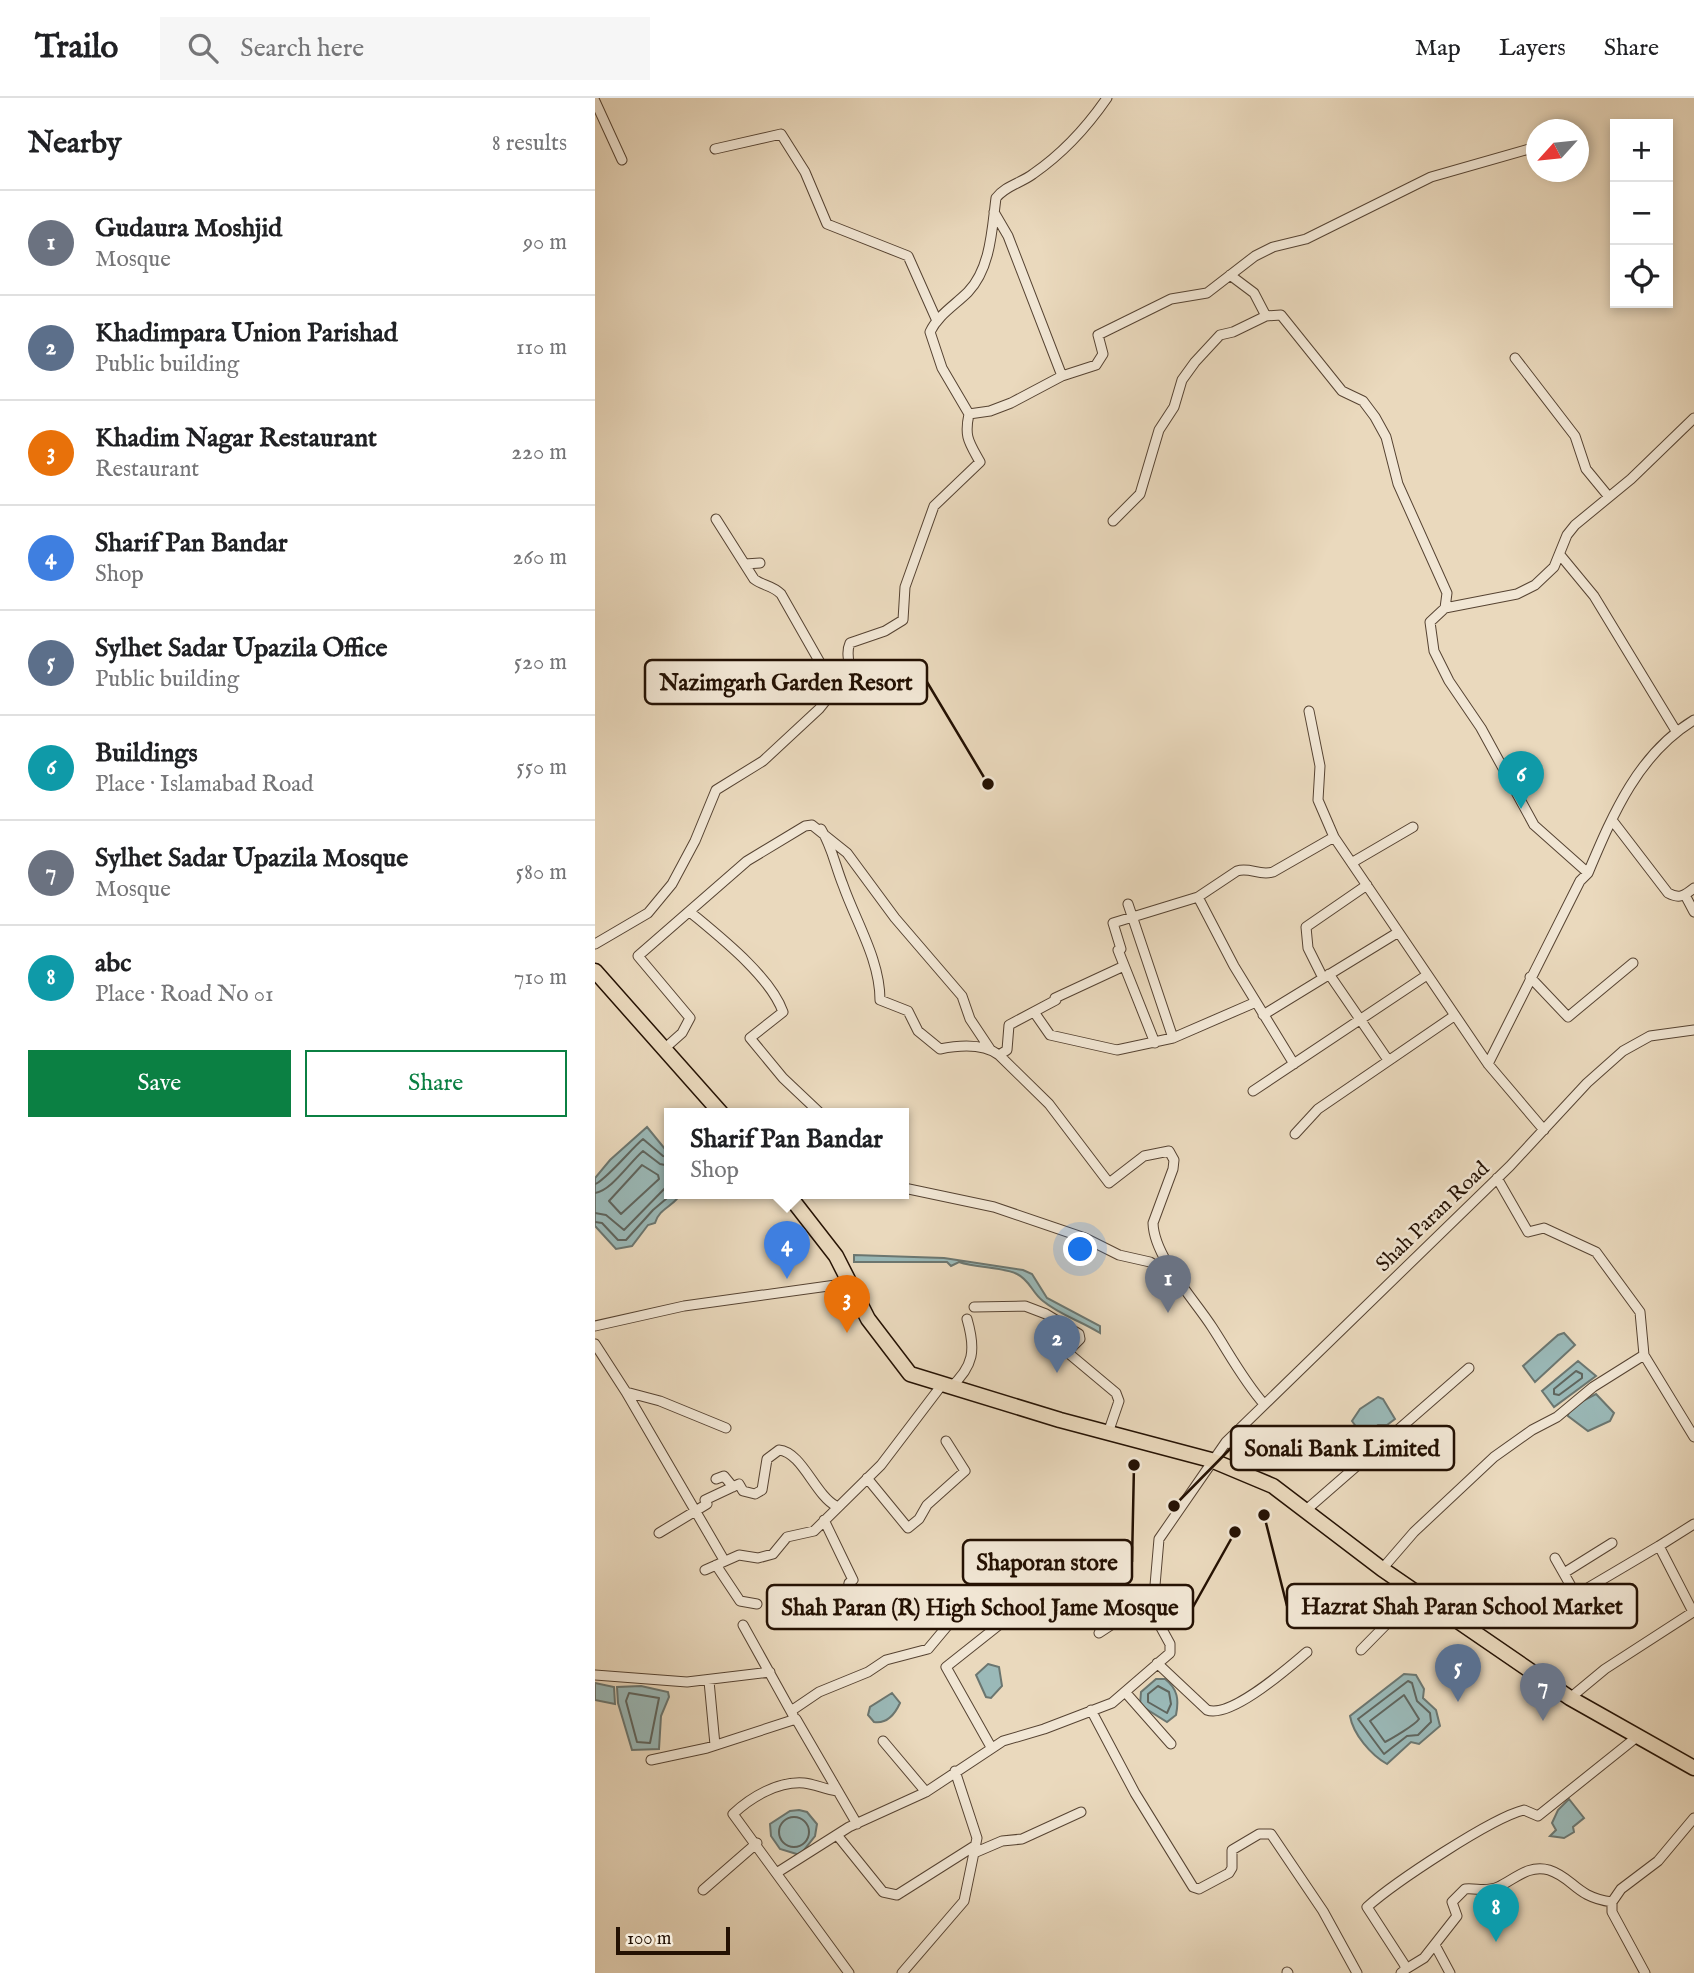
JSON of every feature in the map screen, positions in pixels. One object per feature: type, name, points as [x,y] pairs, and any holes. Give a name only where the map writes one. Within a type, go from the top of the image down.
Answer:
[{"type":"highway","points":[[595,971],[716,1108]]},
{"type":"highway","points":[[792,1199],[836,1256],[868,1320],[910,1374],[945,1387],[1211,1460],[1273,1486],[1382,1569],[1570,1698],[1694,1768]]},
{"type":"street","points":[[969,414],[943,368],[930,332],[937,321],[970,290],[979,273],[990,245],[994,212],[1000,193],[1030,177],[1062,150],[1081,132],[1107,98]]},
{"type":"street","points":[[595,101],[622,160]]},
{"type":"street","points":[[715,149],[781,134],[805,172],[827,224],[908,256],[937,321]]},
{"type":"street","points":[[969,414],[990,411],[1102,360],[1103,349],[1098,335],[1171,299],[1207,293],[1273,247],[1306,239],[1431,177],[1526,150]]},
{"type":"street","points":[[994,212],[1008,236],[1062,376]]},
{"type":"street","points":[[1230,275],[1239,279],[1254,293],[1266,316]]},
{"type":"street","points":[[1113,521],[1140,494],[1159,430],[1174,407],[1182,380],[1195,362],[1220,335],[1233,332],[1266,316],[1282,315],[1342,391],[1363,401],[1387,437],[1398,484],[1447,593],[1445,608]]},
{"type":"street","points":[[1515,358],[1575,436],[1586,469],[1609,497]]},
{"type":"street","points":[[835,689],[841,690],[850,684],[852,677],[846,650],[849,643],[895,626],[903,620],[905,587],[934,506],[980,462],[966,437],[964,427],[969,414]]},
{"type":"street","points":[[1588,873],[1534,825],[1481,728],[1449,681],[1434,651],[1430,622],[1445,608],[1517,594],[1535,585],[1561,556],[1567,535],[1575,526],[1694,418]]},
{"type":"street","points":[[716,519],[761,585],[773,586],[781,594],[835,689]]},
{"type":"street","points":[[1561,556],[1588,588],[1676,731]]},
{"type":"street","points":[[745,565],[759,563]]},
{"type":"street","points":[[595,944],[649,913],[678,874],[716,790],[763,761],[819,709],[835,689]]},
{"type":"street","points":[[1309,710],[1320,766],[1318,800],[1334,837],[1488,1064],[1543,1130]]},
{"type":"street","points":[[1488,1064],[1580,881],[1588,873],[1634,778],[1676,731],[1694,720]]},
{"type":"street","points":[[1612,820],[1668,893],[1676,897],[1685,895],[1694,888]]},
{"type":"street","points":[[664,1049],[682,1033],[690,1018],[638,956],[747,861],[805,826],[821,829],[847,853],[895,918],[962,996],[970,1019],[990,1049],[1049,1104],[1109,1183],[1144,1156],[1169,1151],[1174,1160],[1173,1169],[1153,1223],[1153,1232],[1178,1279],[1263,1404]]},
{"type":"street","points":[[1353,862],[1413,827]]},
{"type":"street","points":[[821,829],[833,849],[842,882],[880,979],[880,1000],[908,1011],[918,1031],[940,1049],[959,1045],[990,1049]]},
{"type":"street","points":[[1154,1043],[1124,966],[1113,925],[1198,897],[1237,870],[1245,869],[1263,875],[1273,872],[1334,837]]},
{"type":"street","points":[[1367,886],[1306,927],[1308,948],[1326,976],[1362,1018],[1388,1060]]},
{"type":"street","points":[[1685,895],[1694,912]]},
{"type":"street","points":[[1198,897],[1263,1015],[1294,1064]]},
{"type":"street","points":[[1128,904],[1173,1038]]},
{"type":"street","points":[[690,912],[754,969],[777,995],[783,1012],[750,1038],[783,1077],[815,1108]]},
{"type":"street","points":[[1263,1015],[1397,933]]},
{"type":"street","points":[[1530,977],[1568,1017],[1633,963]]},
{"type":"street","points":[[999,1055],[1007,1050],[1009,1025],[1056,1000],[1055,998],[1124,966]]},
{"type":"street","points":[[1253,1091],[1427,975]]},
{"type":"street","points":[[1034,1012],[1050,1035],[1117,1050],[1173,1038],[1256,1002]]},
{"type":"street","points":[[1295,1134],[1318,1109],[1454,1016]]},
{"type":"street","name":"Shah Paran Road","points":[[1157,1663],[1171,1649],[1158,1622],[1154,1597],[1159,1539],[1211,1460],[1226,1442],[1497,1178],[1587,1083],[1623,1051],[1650,1036],[1694,1030]]},
{"type":"street","points":[[1497,1178],[1528,1232],[1544,1228],[1596,1252],[1640,1312],[1644,1355],[1694,1437]]},
{"type":"street","points":[[909,1189],[994,1207],[1086,1238],[1119,1255],[1150,1262],[1178,1279]]},
{"type":"street","points":[[595,1326],[684,1306],[847,1279]]},
{"type":"street","points":[[975,1307],[1025,1306],[1046,1314],[1079,1334],[1080,1339],[1067,1352],[1115,1393],[1119,1401],[1108,1433]]},
{"type":"street","points":[[705,1570],[739,1555],[758,1558],[773,1554],[787,1537],[814,1531],[836,1506],[881,1465],[945,1387],[971,1365],[974,1355],[967,1318]]},
{"type":"street","points":[[595,1344],[697,1510],[740,1601],[757,1604]]},
{"type":"street","points":[[1382,1569],[1414,1532],[1494,1457],[1532,1430],[1557,1418],[1593,1387],[1644,1355]]},
{"type":"street","points":[[1305,1511],[1469,1368]]},
{"type":"street","points":[[626,1392],[660,1401],[726,1428]]},
{"type":"street","points":[[867,1478],[908,1528],[919,1519],[927,1506],[965,1471],[946,1441]]},
{"type":"street","points":[[1226,1442],[1252,1452]]},
{"type":"street","points":[[659,1533],[707,1504],[705,1500],[739,1485],[743,1491],[755,1494],[762,1490],[769,1455],[786,1450],[814,1480],[820,1493],[836,1506]]},
{"type":"street","points":[[716,1479],[723,1476],[733,1488]]},
{"type":"street","points":[[824,1520],[853,1580],[849,1583],[848,1590],[856,1595]]},
{"type":"street","points":[[1555,1558],[1576,1595],[1694,1524]]},
{"type":"street","points":[[1564,1573],[1612,1544]]},
{"type":"street","points":[[1570,1698],[1605,1669],[1693,1612],[1659,1546]]},
{"type":"street","points":[[1361,1650],[1417,1593]]},
{"type":"street","points":[[651,1759],[715,1745],[794,1715],[819,1692],[868,1672],[886,1660],[928,1648],[969,1600],[979,1596],[1004,1618],[1004,1621],[946,1667],[991,1747]]},
{"type":"street","points":[[1099,1633],[1154,1597]]},
{"type":"street","points":[[743,1625],[857,1824]]},
{"type":"street","points":[[778,1872],[857,1824],[926,1792],[991,1747],[1112,1703],[1157,1663],[1207,1710],[1217,1712],[1260,1690],[1307,1652]]},
{"type":"street","points":[[595,1675],[659,1681],[709,1681],[770,1672]]},
{"type":"street","points":[[709,1681],[715,1745]]},
{"type":"street","points":[[1126,1693],[1171,1744]]},
{"type":"street","points":[[1091,1710],[1135,1793],[1193,1887],[1199,1889],[1229,1872],[1232,1868],[1232,1850],[1259,1834],[1271,1834],[1323,1912],[1357,1973]]},
{"type":"street","points":[[1612,1902],[1592,1900],[1548,1870],[1531,1870],[1512,1876],[1499,1887],[1476,1891],[1465,1889],[1452,1902],[1457,1916],[1424,1958],[1403,1971],[1367,1908],[1442,1854],[1509,1816],[1524,1810],[1538,1816],[1639,1736]]},
{"type":"street","points":[[883,1741],[926,1792]]},
{"type":"street","points":[[902,1973],[964,1900],[977,1838],[955,1771]]},
{"type":"street","points":[[837,1791],[801,1783],[786,1784],[745,1802],[733,1814],[757,1843],[849,1973]]},
{"type":"street","points":[[837,1835],[883,1892],[897,1895],[975,1849],[1002,1841],[1022,1839],[1081,1812]]},
{"type":"street","points":[[1645,1973],[1612,1912],[1612,1902],[1621,1889],[1664,1854],[1694,1818]]},
{"type":"street","points":[[703,1890],[757,1843]]},
{"type":"street","points":[[1435,1945],[1450,1973]]},
{"type":"water","points":[[647,1127],[664,1148],[664,1199],[676,1199],[660,1214],[655,1223],[648,1225],[632,1246],[616,1249],[595,1226],[595,1178],[610,1160]]},
{"type":"water","points":[[854,1255],[944,1258],[1023,1270],[1032,1274],[1047,1298],[1100,1326],[1100,1333],[1050,1306],[1039,1298],[1025,1280],[1011,1272],[959,1262],[951,1266],[947,1262],[854,1262]]},
{"type":"water","points":[[1564,1333],[1575,1345],[1535,1382],[1523,1366],[1558,1335]]},
{"type":"water","points":[[1578,1361],[1596,1376],[1554,1407],[1542,1391]]},
{"type":"water","points":[[1596,1394],[1614,1413],[1610,1421],[1588,1431],[1568,1416],[1569,1408]]},
{"type":"water","points":[[1378,1397],[1383,1399],[1395,1419],[1387,1425],[1379,1425],[1383,1429],[1365,1439],[1352,1421],[1360,1409]]},
{"type":"water","points":[[1024,1558],[1032,1561],[1035,1569],[1032,1577],[1024,1580],[1016,1577],[1013,1569],[1016,1561]]},
{"type":"water","points":[[988,1664],[999,1667],[1002,1686],[991,1698],[986,1697],[976,1675]]},
{"type":"water","points":[[1404,1674],[1416,1675],[1424,1689],[1423,1698],[1436,1710],[1440,1726],[1419,1744],[1411,1742],[1387,1764],[1364,1743],[1350,1716]]},
{"type":"water","points":[[1156,1679],[1165,1679],[1177,1695],[1176,1715],[1167,1722],[1140,1705],[1141,1692]]},
{"type":"water","points":[[595,1683],[614,1687],[615,1704],[595,1700]]},
{"type":"water","points":[[641,1686],[668,1692],[669,1697],[661,1716],[659,1749],[632,1750],[618,1703],[617,1687]]},
{"type":"water","points":[[892,1693],[900,1703],[896,1711],[887,1720],[874,1722],[868,1715],[870,1707]]},
{"type":"water","points":[[1569,1799],[1584,1818],[1573,1827],[1574,1832],[1564,1838],[1550,1836],[1556,1830],[1552,1823],[1558,1810]]},
{"type":"water","points":[[790,1811],[807,1812],[817,1824],[815,1836],[800,1855],[780,1849],[771,1836],[770,1824]]},
{"type":"place","name":"Nazimgarh Garden Resort","points":[[988,784]]},
{"type":"place","name":"Buildings","points":[[1521,809]]},
{"type":"place","name":"Sharif Pan Bandar","points":[[787,1279]]},
{"type":"place","name":"Gudaura Moshjid","points":[[1168,1313]]},
{"type":"place","name":"Khadim Nagar Restaurant","points":[[847,1333]]},
{"type":"place","name":"Khadimpara Union Parishad","points":[[1057,1373]]},
{"type":"place","name":"Shaporan store","points":[[1134,1465]]},
{"type":"place","name":"Sonali Bank Limited","points":[[1174,1506]]},
{"type":"place","name":"Hazrat Shah Paran School Market","points":[[1264,1515]]},
{"type":"place","name":"Shah Paran (R) High School Jame Mosque","points":[[1235,1532]]},
{"type":"place","name":"Sylhet Sadar Upazila Office","points":[[1458,1702]]},
{"type":"place","name":"Sylhet Sadar Upazila Mosque","points":[[1543,1721]]},
{"type":"place","name":"abc","points":[[1496,1942]]}]
